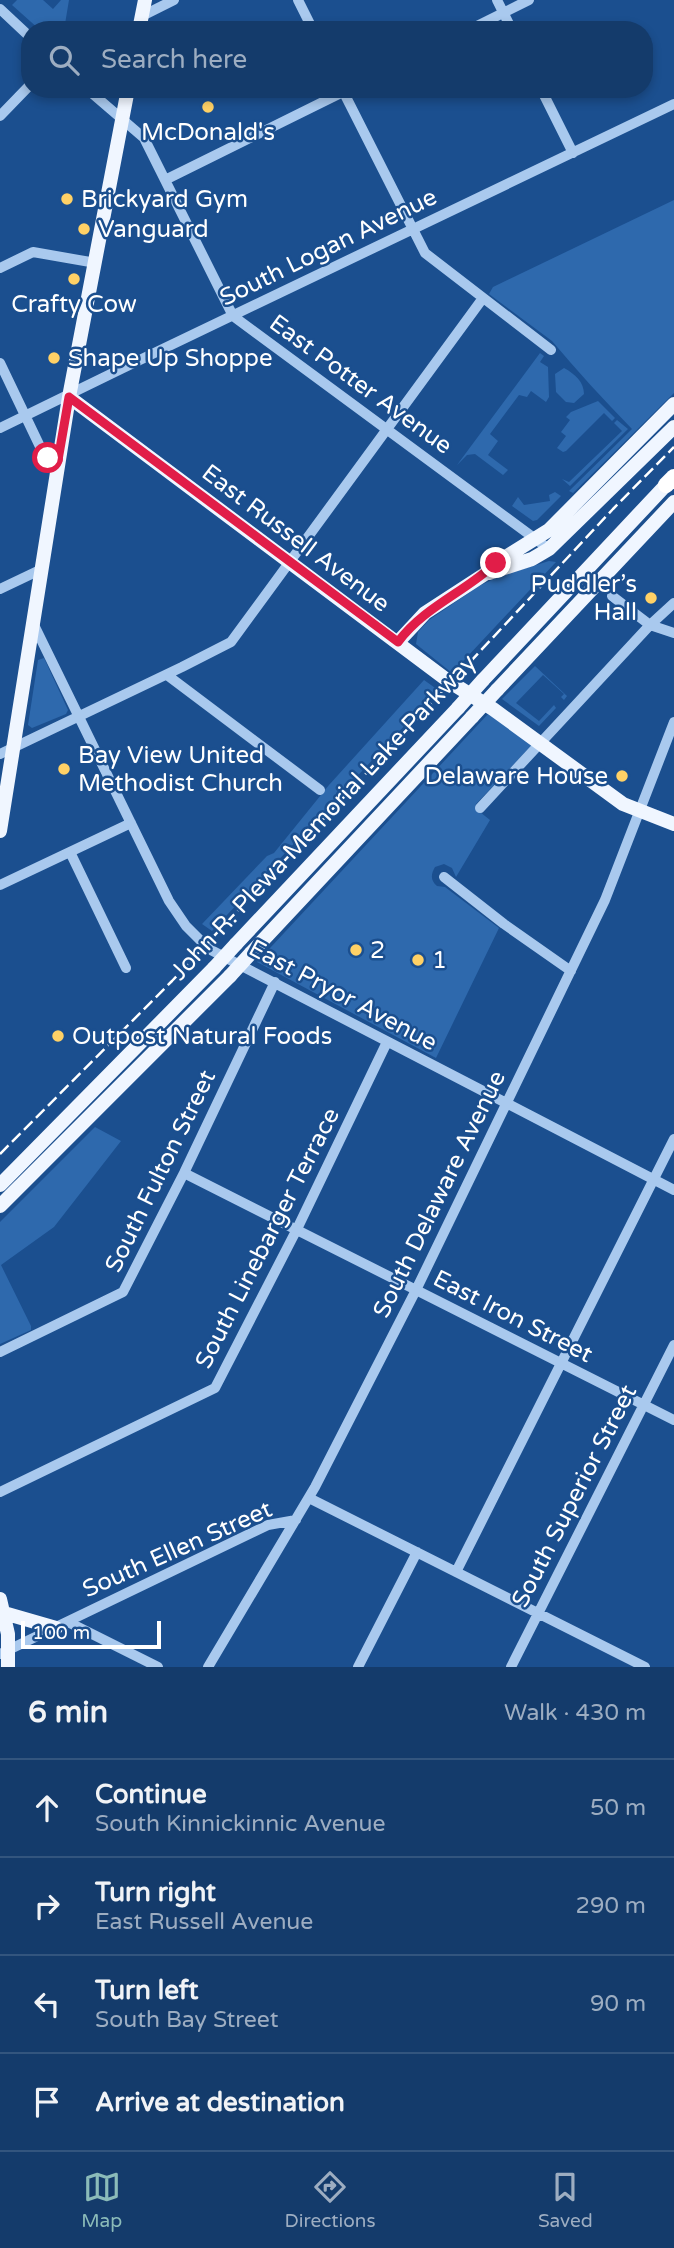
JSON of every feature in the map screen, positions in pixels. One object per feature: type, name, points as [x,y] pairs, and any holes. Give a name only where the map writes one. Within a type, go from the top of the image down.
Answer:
[{"type":"main road","points":[[141,21],[145,0]]},
{"type":"main road","points":[[0,831],[58,460],[126,98]]},
{"type":"main road","name":"East Russell Avenue","points":[[69,397],[447,680],[541,743],[623,804],[674,824]]},
{"type":"main road","points":[[398,642],[425,613],[549,530],[674,404]]},
{"type":"main road","points":[[485,574],[532,559],[549,549],[674,427]]},
{"type":"main road","points":[[640,436],[651,447]]},
{"type":"main road","name":"John R. Plewa Memorial Lake Parkway","points":[[0,1185],[214,968],[670,481]]},
{"type":"main road","name":"John R. Plewa Memorial Lake Parkway","points":[[0,1206],[230,976],[674,502]]},
{"type":"main road","points":[[8,1667],[2,1606],[62,1625]]},
{"type":"street","points":[[144,21],[174,0]]},
{"type":"street","points":[[298,0],[308,21]]},
{"type":"street","points":[[497,0],[507,21]]},
{"type":"street","points":[[487,21],[529,0]]},
{"type":"street","points":[[0,9],[21,29]]},
{"type":"street","points":[[0,116],[21,94]]},
{"type":"street","name":"East Potter Avenue","points":[[97,98],[144,138],[233,316],[549,549]]},
{"type":"street","points":[[165,180],[329,98]]},
{"type":"street","points":[[349,98],[425,253],[551,350]]},
{"type":"street","points":[[546,98],[573,153]]},
{"type":"street","name":"South Logan Avenue","points":[[0,428],[674,104]]},
{"type":"street","points":[[0,268],[33,252],[96,263]]},
{"type":"street","points":[[0,754],[231,642],[483,298]]},
{"type":"street","points":[[0,363],[45,457],[58,460]]},
{"type":"street","points":[[0,589],[42,569]]},
{"type":"street","points":[[612,596],[650,625],[674,633]]},
{"type":"street","points":[[480,808],[650,625],[674,603]]},
{"type":"street","name":"East Pryor Avenue","points":[[34,625],[169,901],[186,926],[209,949],[674,1190]]},
{"type":"street","points":[[166,675],[320,790]]},
{"type":"street","name":"South Delaware Avenue","points":[[208,1667],[309,1498],[416,1290],[605,900],[674,722]]},
{"type":"street","points":[[0,885],[131,823]]},
{"type":"street","points":[[70,852],[126,968]]},
{"type":"street","points":[[444,877],[571,971]]},
{"type":"street","name":"South Fulton Street","points":[[0,1352],[122,1292],[184,1173],[275,982]]},
{"type":"street","name":"South Linebarger Terrace","points":[[0,1492],[215,1388],[297,1229],[387,1042]]},
{"type":"street","points":[[456,1572],[674,1139]]},
{"type":"street","name":"East Iron Street","points":[[184,1173],[674,1420]]},
{"type":"street","name":"South Superior Street","points":[[511,1667],[674,1345]]},
{"type":"street","points":[[309,1498],[645,1667]]},
{"type":"street","name":"South Ellen Street","points":[[5,1652],[268,1525],[296,1520]]},
{"type":"street","points":[[358,1667],[417,1552]]},
{"type":"street","points":[[62,1625],[158,1667]]},
{"type":"shaded area","points":[[17,0],[43,0],[53,9],[61,0],[69,0],[66,21],[30,21],[12,5]]},
{"type":"shaded area","points":[[674,200],[674,393],[573,493],[569,491],[632,429],[552,341],[489,294],[493,287]]},
{"type":"shaded area","points":[[540,353],[544,356],[540,362],[548,367],[549,397],[546,402],[531,391],[527,397],[519,395],[490,434],[498,441],[488,455],[508,470],[503,475],[475,454],[467,455],[457,465]]},
{"type":"shaded area","points":[[564,368],[578,379],[584,390],[584,394],[574,403],[566,402],[556,392],[555,374]]},
{"type":"shaded area","points":[[598,401],[615,418],[612,421],[604,413],[566,451],[557,448],[566,436],[561,432],[570,420],[566,417],[571,412]]},
{"type":"shaded area","points":[[617,420],[628,429],[570,486],[562,479],[569,482],[622,431],[614,423]]},
{"type":"shaded area","points":[[555,492],[561,496],[537,520],[533,521],[512,506],[518,497],[524,505],[550,501],[549,495]]},
{"type":"shaded area","points":[[549,561],[556,562],[452,673],[416,644],[418,632],[429,620],[479,586]]},
{"type":"shaded area","points":[[44,658],[68,710],[66,714],[32,728],[28,725],[38,660]]},
{"type":"shaded area","points":[[535,666],[567,696],[564,700],[561,697],[564,694],[543,675],[516,703],[539,721],[554,705],[556,708],[539,726],[502,699]]},
{"type":"shaded area","points":[[424,680],[438,690],[212,931],[202,924],[267,856],[274,853],[329,785]]},
{"type":"shaded area","points":[[488,714],[532,745],[476,804],[475,808],[490,820],[456,877],[452,868],[444,864],[435,867],[433,872],[432,879],[437,886],[445,887],[499,928],[436,1058],[257,962]]},
{"type":"shaded area","points":[[95,1127],[121,1141],[54,1227],[1,1265],[31,1330],[0,1344],[0,1222]]},
{"type":"railway","points":[[0,1154],[172,981],[674,447]]},
{"type":"place","name":"McDonald's","points":[[208,107]]},
{"type":"place","name":"Brickyard Gym","points":[[67,199]]},
{"type":"place","name":"Vanguard","points":[[84,229]]},
{"type":"place","name":"Crafty Cow","points":[[74,279]]},
{"type":"place","name":"Shape Up Shoppe","points":[[54,358]]},
{"type":"place","name":"Puddler’s Hall","points":[[651,598]]},
{"type":"place","name":"Bay View United Methodist Church","points":[[64,769]]},
{"type":"place","name":"Delaware House","points":[[622,776]]},
{"type":"place","name":"2","points":[[356,950]]},
{"type":"place","name":"1","points":[[418,960]]},
{"type":"place","name":"Outpost Natural Foods","points":[[58,1036]]},
{"type":"route","points":[[48,458],[58,460],[69,397],[398,642],[415,621],[485,574],[496,563]]}]
